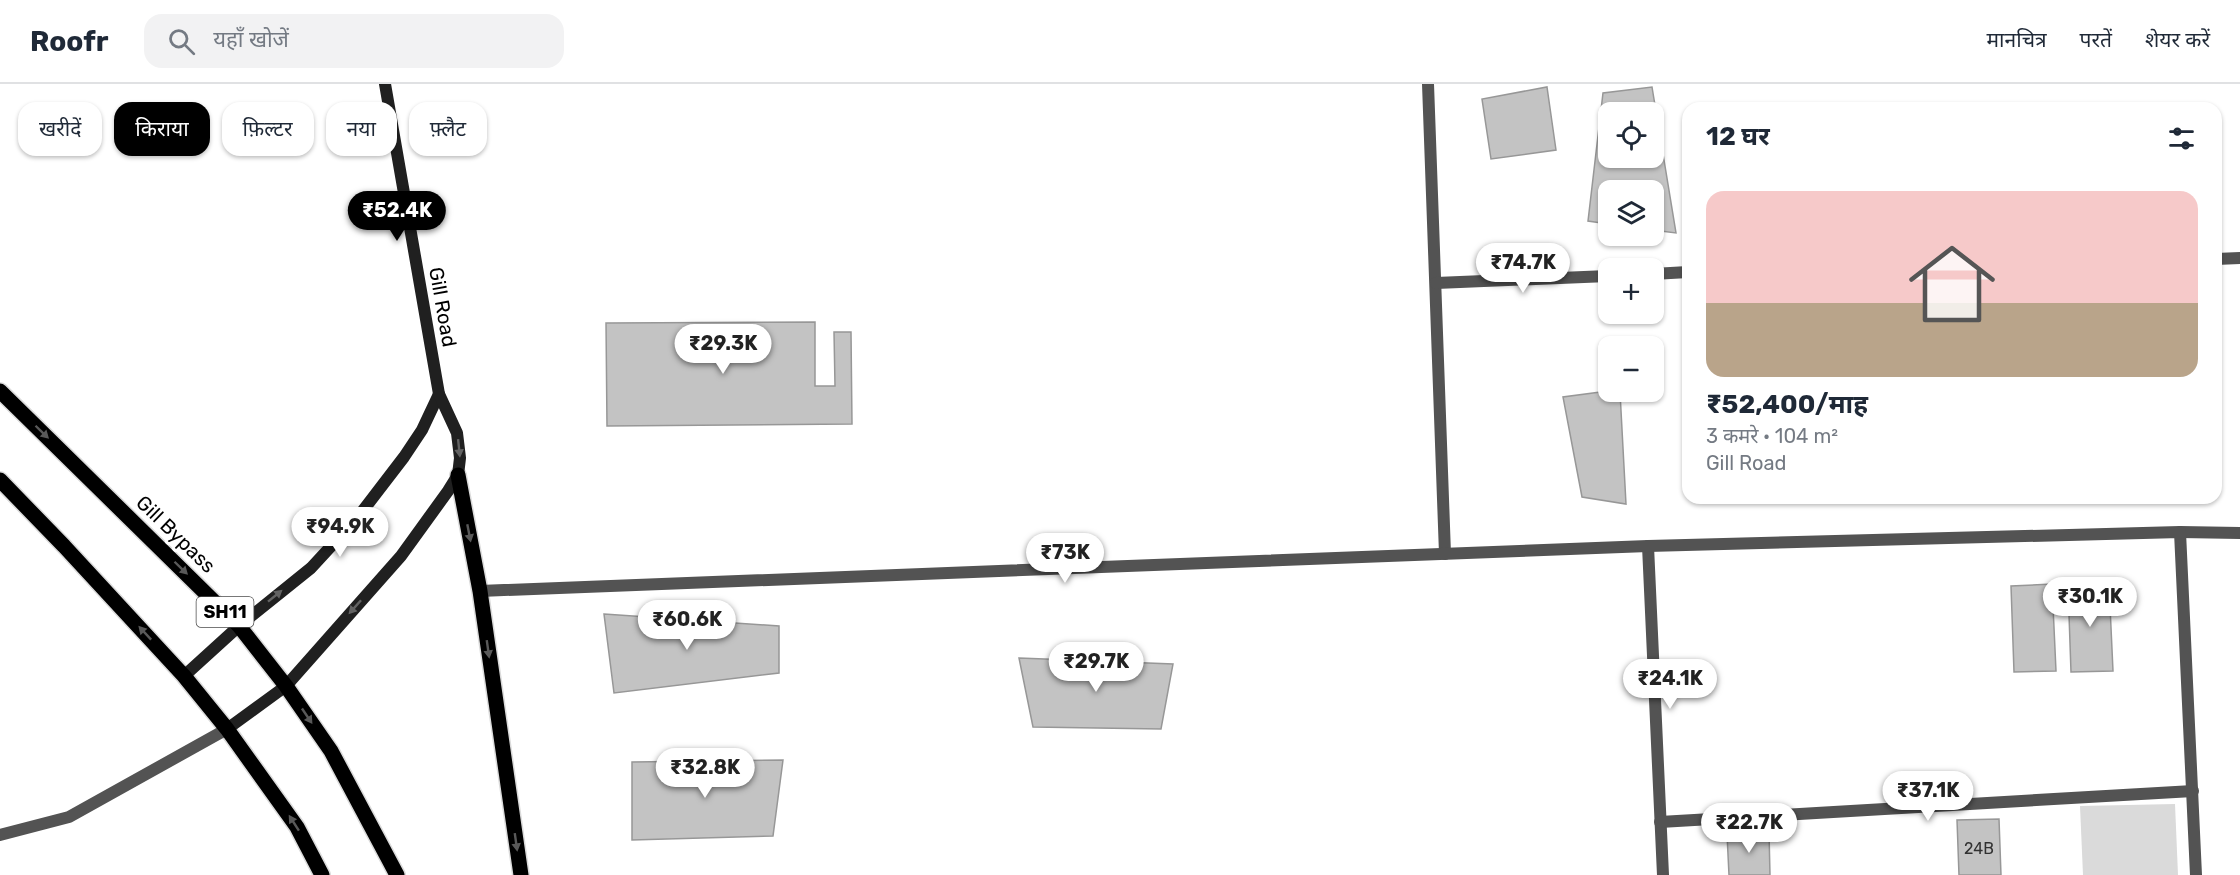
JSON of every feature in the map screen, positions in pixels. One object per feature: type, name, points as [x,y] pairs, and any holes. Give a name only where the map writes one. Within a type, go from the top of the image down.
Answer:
[{"type":"main road","name":"Gill Bypass","points":[[0,391],[239,626],[286,686],[331,751],[397,875]]},
{"type":"main road","points":[[458,475],[480,591],[521,875]]},
{"type":"main road","points":[[0,480],[184,676],[227,729],[297,827],[321,875]]},
{"type":"street","name":"Gill Road","points":[[385,84],[439,394],[457,433],[460,458],[458,475]]},
{"type":"street","points":[[1428,84],[1445,554]]},
{"type":"street","points":[[2222,259],[2240,258]]},
{"type":"street","points":[[1664,273],[1682,272]]},
{"type":"street","points":[[1436,283],[1598,276]]},
{"type":"street","points":[[184,676],[239,626],[311,568],[358,517],[422,430],[439,394]]},
{"type":"street","points":[[0,835],[69,817],[227,729],[286,686],[401,556],[458,475]]},
{"type":"street","points":[[480,591],[1648,546],[2180,532],[2240,533]]},
{"type":"street","points":[[2180,532],[2196,875]]},
{"type":"street","points":[[1648,546],[1663,875]]},
{"type":"street","points":[[1660,822],[2193,791]]},
{"type":"shaded area","points":[[2175,804],[2178,875],[2083,875],[2080,806]]},
{"type":"building","points":[[1547,87],[1556,150],[1491,159],[1482,99]]},
{"type":"building","points":[[1652,87],[1654,102],[1602,102],[1603,93]]},
{"type":"building","points":[[1598,136],[1598,168],[1664,168],[1664,160],[1676,233],[1664,231],[1664,180],[1598,180],[1598,222],[1588,221]]},
{"type":"building","points":[[815,322],[815,386],[835,386],[834,332],[851,332],[852,424],[607,426],[606,323]]},
{"type":"building","points":[[1598,392],[1598,402],[1621,402],[1626,504],[1582,497],[1563,397]]},
{"type":"building","points":[[2052,584],[2056,671],[2014,672],[2011,586]]},
{"type":"building","points":[[2109,584],[2113,671],[2071,672],[2068,586]]},
{"type":"building","points":[[604,614],[779,626],[779,673],[614,693]]},
{"type":"building","points":[[1019,658],[1173,664],[1161,729],[1033,727]]},
{"type":"building","points":[[783,760],[773,836],[632,840],[632,762]]},
{"type":"building","points":[[1999,819],[2001,875],[1959,875],[1957,820]]},
{"type":"building","points":[[1769,832],[1770,875],[1729,875],[1727,834]]}]
